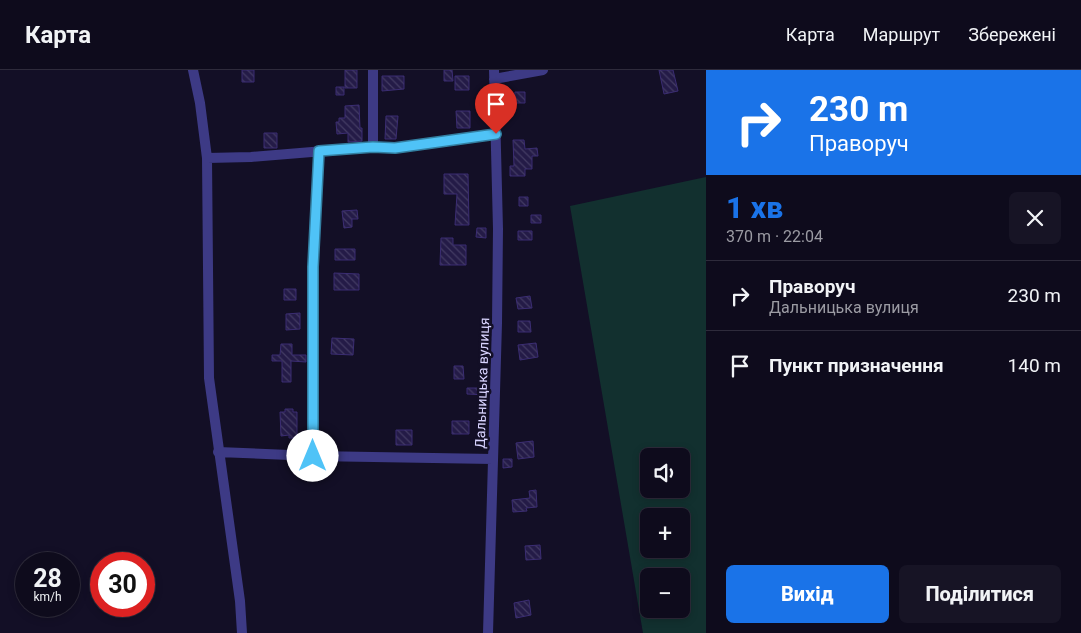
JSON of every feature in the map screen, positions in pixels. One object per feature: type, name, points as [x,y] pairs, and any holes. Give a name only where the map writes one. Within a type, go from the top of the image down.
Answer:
[{"type":"street","points":[[193,70],[200,103],[207,158],[209,378],[240,601],[242,633]]},
{"type":"street","points":[[373,70],[373,147]]},
{"type":"street","points":[[494,74],[543,70]]},
{"type":"street","name":"Дальницька вулиця","points":[[488,633],[497,323],[494,74]]},
{"type":"street","points":[[207,158],[251,157],[373,147],[395,148],[496,134]]},
{"type":"street","points":[[313,456],[313,267],[319,151]]},
{"type":"street","points":[[218,452],[313,456],[493,459]]},
{"type":"green space","points":[[706,177],[706,633],[643,633],[640,618],[690,618],[690,568],[640,568],[640,615],[570,206]]},
{"type":"building","points":[[242,70],[254,70],[254,82],[242,82]]},
{"type":"building","points":[[345,70],[357,70],[357,88],[345,88]]},
{"type":"building","points":[[444,70],[452,70],[453,81],[444,81]]},
{"type":"building","points":[[659,70],[673,70],[678,91],[664,94]]},
{"type":"building","points":[[382,76],[404,76],[404,89],[382,91]]},
{"type":"building","points":[[455,76],[469,76],[469,90],[455,90]]},
{"type":"building","points":[[336,87],[344,87],[344,95],[336,95]]},
{"type":"building","points":[[515,92],[525,92],[525,103],[514,103]]},
{"type":"building","points":[[359,105],[362,141],[348,142],[348,133],[337,134],[336,122],[339,122],[339,118],[345,118],[345,106]]},
{"type":"building","points":[[456,111],[470,111],[470,128],[457,128]]},
{"type":"building","points":[[386,116],[398,116],[396,139],[385,139]]},
{"type":"building","points":[[264,133],[277,133],[277,148],[264,148]]},
{"type":"building","points":[[513,140],[524,140],[525,149],[537,148],[538,156],[532,156],[532,169],[525,169],[525,176],[510,176],[510,166],[514,166]]},
{"type":"building","points":[[444,174],[468,174],[469,225],[455,225],[457,194],[444,194]]},
{"type":"building","points":[[519,197],[528,197],[528,206],[519,206]]},
{"type":"building","points":[[357,210],[358,219],[352,219],[352,227],[344,228],[342,211]]},
{"type":"building","points":[[531,215],[541,215],[541,223],[531,223]]},
{"type":"building","points":[[477,228],[486,228],[486,238],[476,237]]},
{"type":"building","points":[[518,231],[532,231],[532,240],[518,240]]},
{"type":"building","points":[[441,238],[453,238],[453,245],[466,245],[466,265],[440,265]]},
{"type":"building","points":[[335,249],[355,249],[355,260],[335,260]]},
{"type":"building","points":[[334,273],[359,274],[359,290],[334,290]]},
{"type":"building","points":[[284,289],[296,289],[296,300],[284,300]]},
{"type":"building","points":[[530,296],[532,308],[518,309],[516,298]]},
{"type":"building","points":[[300,313],[300,329],[286,330],[286,314]]},
{"type":"building","points":[[518,321],[530,321],[531,332],[518,332]]},
{"type":"building","points":[[332,338],[354,339],[353,355],[331,354]]},
{"type":"building","points":[[536,343],[538,357],[520,360],[518,345]]},
{"type":"building","points":[[281,344],[292,344],[292,355],[306,355],[306,362],[291,361],[291,382],[282,382],[282,361],[272,361],[272,355],[280,355]]},
{"type":"building","points":[[454,366],[463,366],[464,379],[454,379]]},
{"type":"building","points":[[467,388],[487,388],[487,395],[467,394]]},
{"type":"building","points":[[285,409],[293,409],[293,412],[297,412],[297,438],[289,438],[289,435],[281,436],[280,412],[285,412]]},
{"type":"building","points":[[452,421],[469,421],[469,434],[452,434]]},
{"type":"building","points":[[396,430],[412,430],[412,445],[396,445]]},
{"type":"building","points":[[533,441],[534,457],[518,459],[516,443]]},
{"type":"building","points":[[503,459],[512,459],[512,467],[503,468]]},
{"type":"building","points":[[536,490],[537,507],[526,508],[527,511],[513,512],[512,500],[530,498],[529,491]]},
{"type":"building","points":[[540,545],[541,559],[526,560],[525,546]]},
{"type":"building","points":[[529,600],[531,615],[516,618],[514,603]]},
{"type":"route","points":[[313,456],[313,267],[319,151],[373,147],[395,148],[496,134]]}]
